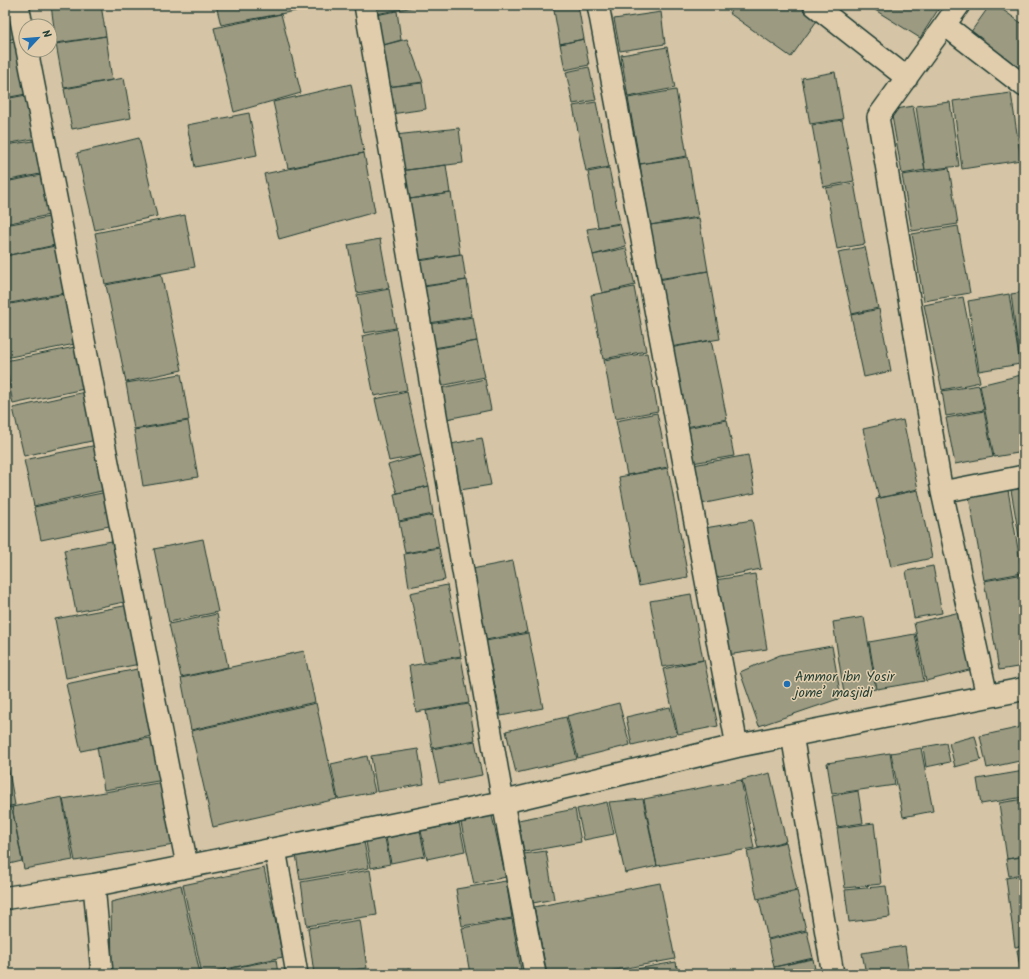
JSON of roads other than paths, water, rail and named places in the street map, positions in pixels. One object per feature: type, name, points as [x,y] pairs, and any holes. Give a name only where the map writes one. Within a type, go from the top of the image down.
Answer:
[{"type":"street","points":[[18,5],[21,18]]},
{"type":"street","points":[[365,5],[534,974]]},
{"type":"street","points":[[598,5],[737,746]]},
{"type":"street","points":[[814,5],[907,78]]},
{"type":"street","points":[[959,5],[878,117],[942,492],[987,696]]},
{"type":"street","points":[[945,25],[1024,86]]},
{"type":"street","points":[[29,58],[187,866]]},
{"type":"street","points":[[942,492],[1024,476]]},
{"type":"street","points":[[5,898],[94,885],[275,849],[503,802],[737,746],[1024,690]]},
{"type":"street","points":[[792,736],[833,974]]},
{"type":"street","points":[[275,849],[297,974]]},
{"type":"street","points":[[94,885],[102,974]]},
{"type":"place","name":"Ammor ibn Yosir jome’ masjidi","points":[[787,684]]}]
